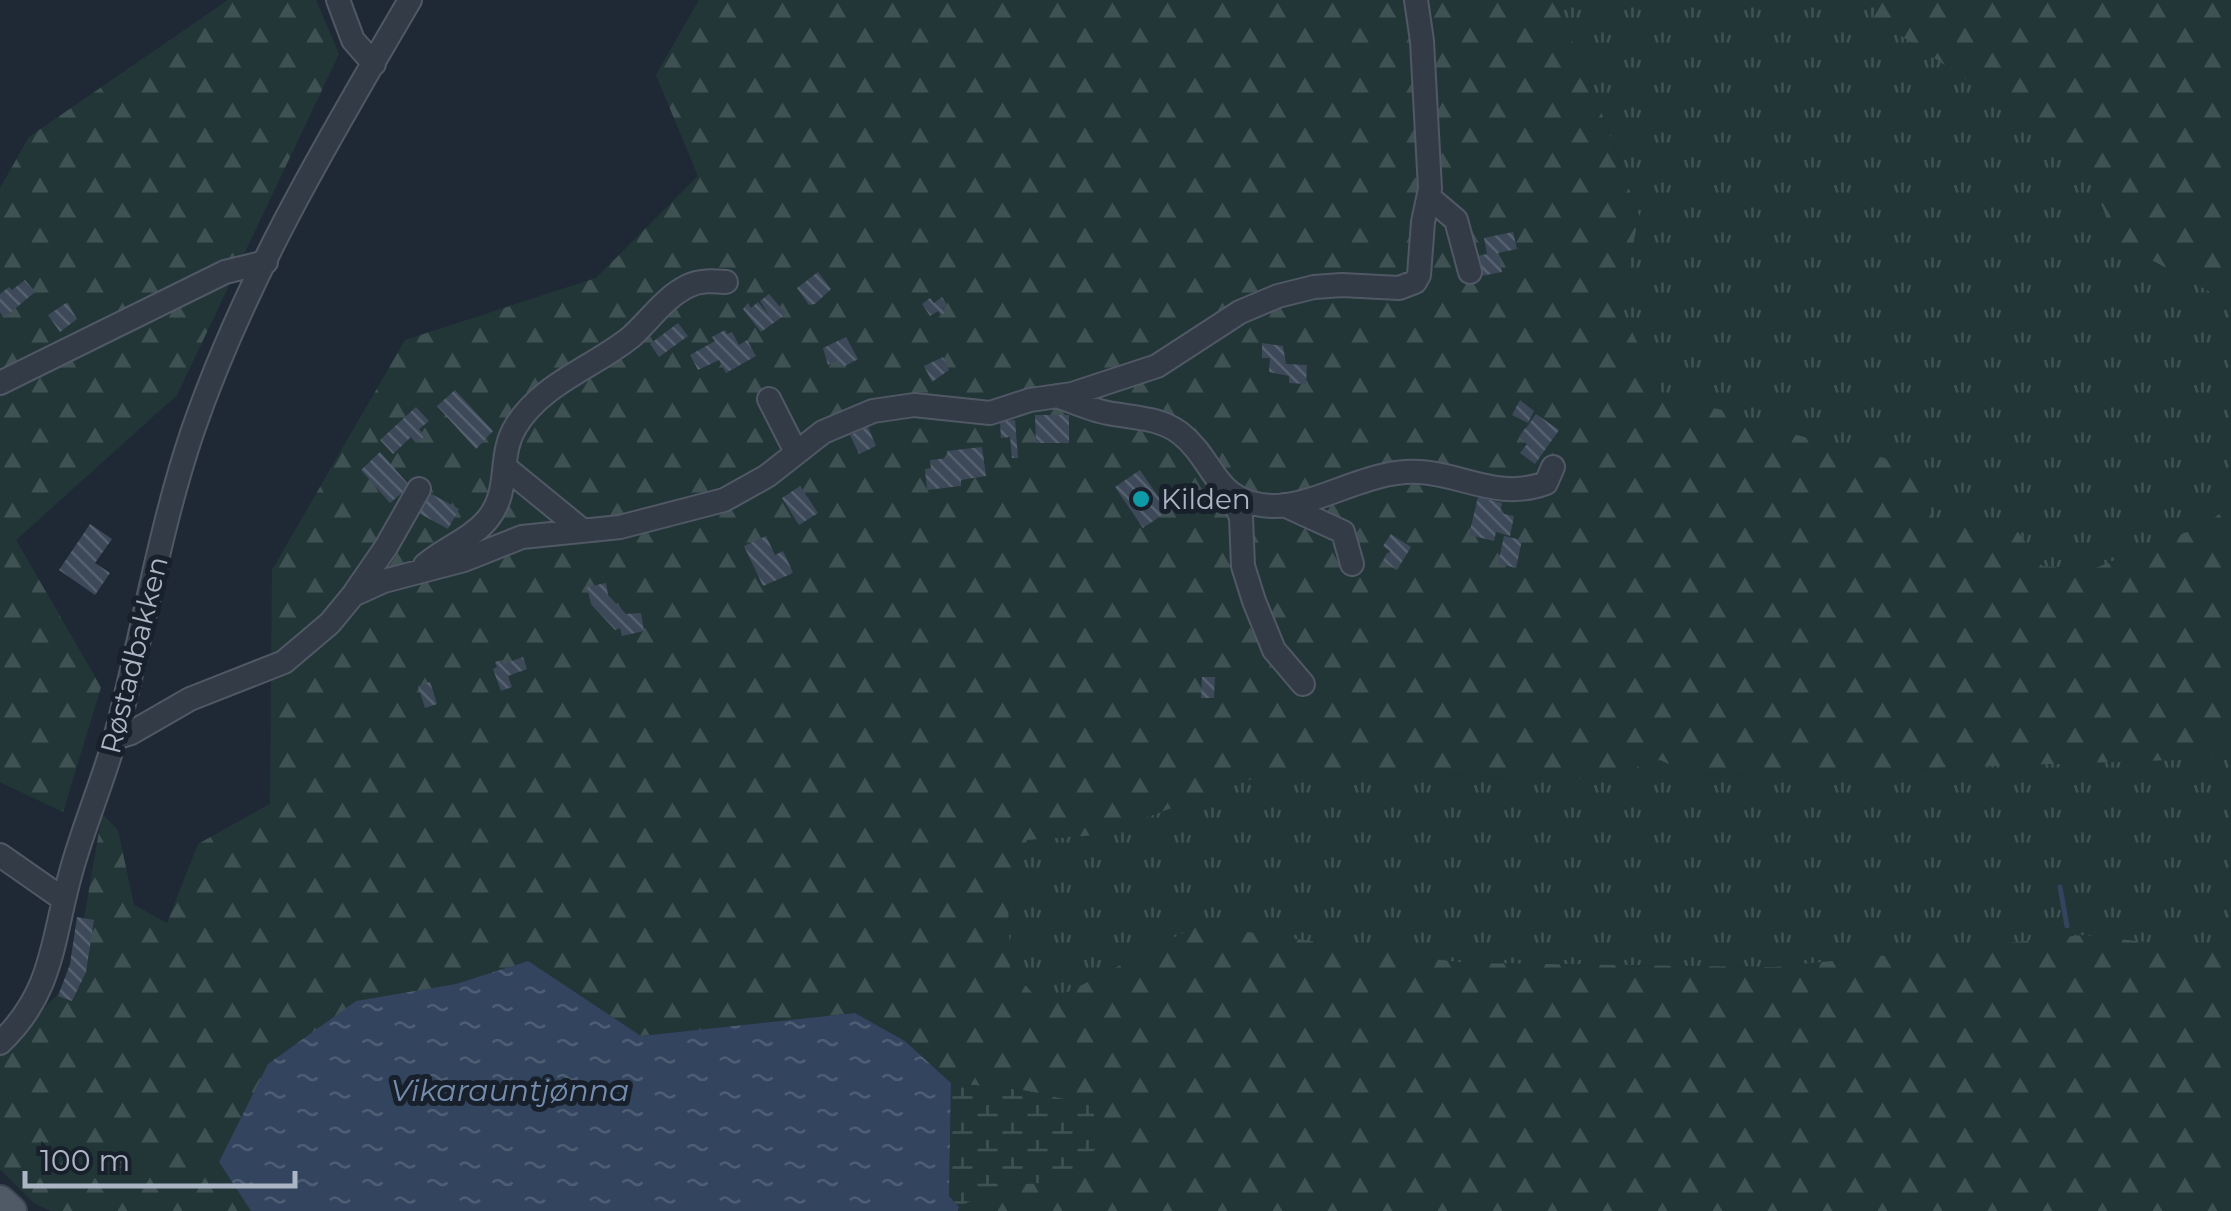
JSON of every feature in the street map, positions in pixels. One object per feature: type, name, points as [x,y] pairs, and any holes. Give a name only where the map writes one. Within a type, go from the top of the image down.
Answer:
[{"type":"main road","points":[[0,1201],[11,1211]]},
{"type":"street","points":[[338,0],[354,40],[374,64]]},
{"type":"street","name":"Røstadbakken","points":[[0,1043],[30,1010],[54,950],[63,900],[115,738],[192,433],[266,262],[410,0]]},
{"type":"street","points":[[353,594],[384,581],[464,560],[522,537],[662,518],[724,500],[767,476],[823,432],[873,412],[914,405],[990,413],[1126,378],[1157,366],[1240,312],[1278,296],[1314,287],[1399,288],[1415,282],[1429,197],[1422,41],[1416,0]]},
{"type":"street","points":[[1429,197],[1456,220],[1470,272]]},
{"type":"street","points":[[0,383],[226,272],[266,262]]},
{"type":"street","points":[[419,571],[486,520],[504,486],[510,436],[522,416],[629,338],[676,292],[691,284],[726,282]]},
{"type":"street","points":[[1057,396],[1106,413],[1137,416],[1168,426],[1190,442],[1217,482],[1230,493],[1255,504],[1284,505],[1364,478],[1406,472],[1428,473],[1484,487],[1535,488],[1546,483],[1554,467]]},
{"type":"street","points":[[769,399],[796,452]]},
{"type":"street","points":[[506,468],[582,530]]},
{"type":"street","points":[[115,738],[190,699],[284,662],[330,624],[386,547],[418,488]]},
{"type":"street","points":[[1230,493],[1241,517],[1243,566],[1254,601],[1274,650],[1303,684]]},
{"type":"street","points":[[1284,505],[1343,532],[1352,564]]},
{"type":"street","points":[[0,855],[63,900]]},
{"type":"green space","points":[[228,0],[316,0],[339,54],[177,395],[16,540],[101,687],[63,812],[0,782],[0,188],[29,137]]},
{"type":"green space","points":[[699,0],[1555,0],[1591,84],[1639,216],[1620,307],[1664,397],[1727,411],[1774,429],[1903,463],[1934,518],[2009,519],[2042,566],[2090,570],[2207,524],[2231,504],[2231,750],[2176,760],[1695,776],[1660,760],[1596,779],[1274,771],[1097,835],[1027,840],[1008,898],[1010,968],[1043,1005],[1198,925],[1463,963],[1774,967],[2084,935],[2231,952],[2231,1211],[959,1211],[959,1207],[999,1186],[1066,1181],[1093,1105],[1022,1090],[951,1083],[905,1041],[855,1013],[641,1036],[528,962],[456,984],[219,1162],[251,1211],[51,1211],[34,1203],[0,1169],[0,1046],[35,1018],[74,977],[102,814],[118,830],[134,905],[167,923],[198,844],[270,804],[272,570],[405,340],[596,278],[698,176],[656,75]]},
{"type":"green space","points":[[1555,0],[1882,0],[1874,17],[2079,155],[2118,242],[2231,303],[2231,504],[2207,524],[2090,570],[2042,566],[2009,519],[1934,518],[1774,429],[1727,411],[1664,397],[1620,307],[1639,215]]},
{"type":"green space","points":[[1882,0],[2231,0],[2231,303],[2118,242],[2079,155],[1873,17]]},
{"type":"green space","points":[[2231,750],[2231,952],[1774,967],[1463,963],[1198,926],[1043,1005],[1010,968],[1008,898],[1027,840],[1097,835],[1274,771],[1596,779],[1660,760],[1696,776],[2176,760]]},
{"type":"green space","points":[[951,1083],[1022,1090],[1093,1105],[1097,1147],[1066,1181],[999,1186],[959,1207],[949,1196]]},
{"type":"water","name":"Vikarauntjønna","points":[[528,961],[641,1036],[855,1013],[905,1041],[951,1083],[949,1196],[958,1211],[251,1211],[219,1162],[268,1064],[356,1001],[456,984]]},
{"type":"building","points":[[1513,232],[1517,249],[1498,253],[1502,272],[1481,276],[1477,256],[1487,254],[1484,238]]},
{"type":"building","points":[[818,272],[831,289],[809,305],[797,288]]},
{"type":"building","points":[[25,280],[35,292],[4,318],[0,294]]},
{"type":"building","points":[[769,294],[786,314],[761,332],[743,309],[748,303],[751,308],[758,302],[769,315],[760,301]]},
{"type":"building","points":[[942,297],[946,312],[930,316],[922,304],[930,298],[934,303]]},
{"type":"building","points":[[66,303],[77,319],[60,332],[48,315]]},
{"type":"building","points":[[678,323],[688,336],[659,357],[650,344]]},
{"type":"building","points":[[725,330],[727,334],[732,332],[739,345],[747,340],[756,356],[726,373],[719,360],[698,370],[690,355],[715,341],[712,337]]},
{"type":"building","points":[[846,337],[858,359],[842,367],[838,360],[828,365],[823,348]]},
{"type":"building","points":[[1262,343],[1283,346],[1286,364],[1307,365],[1306,384],[1289,383],[1289,376],[1269,372],[1270,358],[1262,358]]},
{"type":"building","points":[[943,357],[949,370],[932,382],[924,366]]},
{"type":"building","points":[[455,390],[493,431],[476,449],[437,406]]},
{"type":"building","points":[[1520,400],[1534,411],[1528,423],[1512,415]]},
{"type":"building","points":[[416,407],[429,421],[419,429],[425,436],[416,443],[411,437],[393,454],[380,440]]},
{"type":"building","points":[[1536,414],[1559,430],[1535,464],[1520,453],[1527,444],[1519,438]]},
{"type":"building","points":[[1035,415],[1069,415],[1069,443],[1036,443]]},
{"type":"building","points":[[1015,420],[1018,458],[1012,458],[1010,437],[1001,438],[1000,421]]},
{"type":"building","points":[[868,427],[876,446],[859,454],[850,435]]},
{"type":"building","points":[[982,447],[986,476],[961,480],[961,486],[927,490],[925,469],[931,468],[930,460],[948,458],[947,451]]},
{"type":"building","points":[[380,452],[410,486],[390,503],[361,470]]},
{"type":"building","name":"Kilden","points":[[1140,470],[1168,511],[1143,528],[1115,487]]},
{"type":"building","points":[[800,486],[818,513],[799,525],[782,498]]},
{"type":"building","points":[[1205,490],[1211,500],[1193,511],[1186,501]]},
{"type":"building","points":[[426,491],[459,509],[448,529],[415,511]]},
{"type":"building","points":[[1478,497],[1502,503],[1500,513],[1514,516],[1510,536],[1496,532],[1494,541],[1469,535]]},
{"type":"building","points":[[90,524],[112,539],[95,563],[110,573],[95,595],[59,570]]},
{"type":"building","points":[[1391,534],[1411,547],[1397,570],[1383,561],[1390,551],[1383,546]]},
{"type":"building","points":[[766,536],[775,555],[783,551],[793,573],[763,586],[744,546]]},
{"type":"building","points":[[1504,536],[1522,540],[1516,568],[1498,564]]},
{"type":"building","points":[[606,583],[608,595],[626,614],[641,613],[644,631],[622,636],[620,628],[615,630],[591,604],[587,587]]},
{"type":"building","points":[[523,657],[527,669],[508,676],[512,687],[501,691],[493,669],[497,667],[495,662],[502,660],[504,664]]},
{"type":"building","points":[[1202,677],[1215,677],[1214,698],[1201,698]]},
{"type":"building","points":[[430,682],[437,704],[425,708],[418,686]]},
{"type":"building","points":[[77,917],[94,920],[86,972],[72,1001],[58,996],[70,964]]},
{"type":"waterway","points":[[2060,887],[2067,926]]},
{"type":"place","name":"Kilden","points":[[1141,499]]}]
